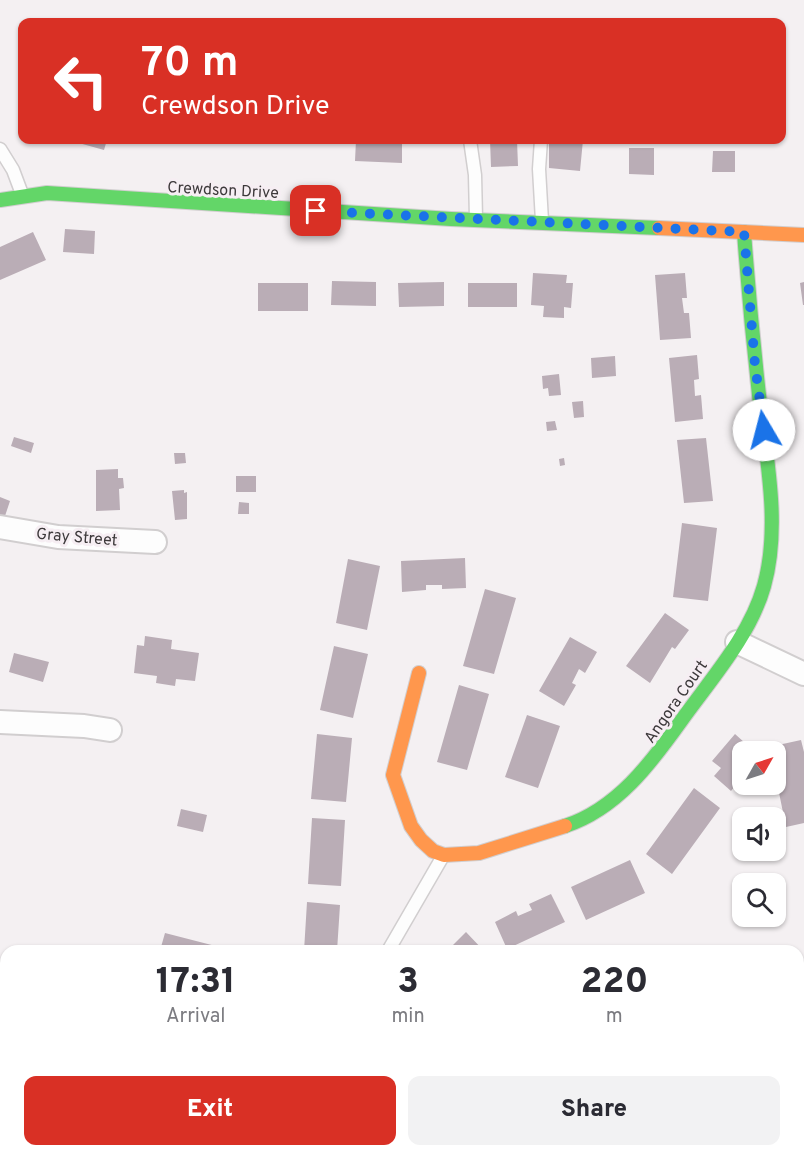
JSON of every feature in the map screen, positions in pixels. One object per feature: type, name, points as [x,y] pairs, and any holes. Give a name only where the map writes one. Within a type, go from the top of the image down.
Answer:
[{"type":"street","name":"Crewdson Drive","points":[[0,200],[22,194],[47,193],[476,220],[804,235]]},
{"type":"street","name":"Angora Court","points":[[444,855],[467,855],[508,845],[576,822],[618,796],[644,772],[660,751],[737,642],[757,608],[764,585],[770,537],[767,462],[755,365],[744,232]]},
{"type":"street","name":"Gray Street","points":[[0,527],[58,537],[155,542]]},
{"type":"street","points":[[737,642],[804,674]]},
{"type":"street","points":[[419,673],[393,775],[411,826],[433,851],[444,855]]},
{"type":"street","points":[[0,722],[84,726],[110,730]]},
{"type":"lane","points":[[471,144],[475,174],[476,220]]},
{"type":"lane","points":[[541,144],[539,169],[542,223]]},
{"type":"lane","points":[[0,149],[13,170],[22,194]]},
{"type":"lane","points":[[391,945],[444,855]]},
{"type":"building","points":[[82,144],[106,144],[104,150]]},
{"type":"building","points":[[356,144],[402,144],[402,163],[355,161]]},
{"type":"building","points":[[490,144],[517,144],[518,166],[491,167]]},
{"type":"building","points":[[549,144],[583,144],[580,171],[549,168]]},
{"type":"building","points":[[629,148],[654,148],[654,175],[629,174]]},
{"type":"building","points":[[713,151],[735,151],[735,172],[712,172]]},
{"type":"building","points":[[65,229],[95,231],[94,254],[63,252]]},
{"type":"building","points":[[33,232],[46,260],[0,280],[0,247]]},
{"type":"building","points":[[533,273],[567,275],[566,283],[573,283],[571,308],[564,307],[564,318],[543,317],[544,306],[531,305]]},
{"type":"building","points":[[685,273],[687,298],[682,298],[684,313],[689,313],[691,338],[660,340],[655,275]]},
{"type":"building","points":[[332,281],[376,282],[376,306],[331,305]]},
{"type":"building","points":[[444,282],[444,306],[399,307],[398,283]]},
{"type":"building","points":[[804,282],[804,305],[803,305],[800,283]]},
{"type":"building","points":[[258,283],[308,283],[308,311],[258,311]]},
{"type":"building","points":[[468,283],[517,283],[517,307],[468,307]]},
{"type":"building","points":[[697,355],[699,379],[694,380],[695,396],[701,395],[703,419],[675,422],[669,358]]},
{"type":"building","points":[[615,356],[616,376],[592,378],[591,358]]},
{"type":"building","points":[[559,374],[561,395],[549,396],[548,388],[543,389],[542,376]]},
{"type":"building","points":[[583,401],[584,417],[574,418],[572,402]]},
{"type":"building","points":[[555,421],[557,430],[547,431],[546,422]]},
{"type":"building","points":[[14,437],[34,443],[31,453],[11,446]]},
{"type":"building","points":[[706,438],[713,501],[684,503],[677,440]]},
{"type":"building","points":[[174,453],[185,453],[186,463],[175,464]]},
{"type":"building","points":[[564,458],[565,465],[560,466],[559,459]]},
{"type":"building","points":[[118,469],[118,478],[123,478],[124,488],[119,489],[120,510],[96,511],[96,470]]},
{"type":"building","points":[[236,476],[256,476],[256,492],[236,492]]},
{"type":"building","points":[[184,490],[184,493],[187,492],[187,519],[175,520],[172,491]]},
{"type":"building","points":[[0,497],[10,501],[3,522],[0,521]]},
{"type":"building","points":[[239,502],[249,503],[249,514],[238,514]]},
{"type":"building","points":[[682,523],[717,528],[708,601],[673,597]]},
{"type":"building","points":[[465,558],[466,588],[442,589],[442,585],[426,585],[426,590],[402,592],[401,561]]},
{"type":"building","points":[[348,559],[380,566],[367,630],[336,623]]},
{"type":"building","points":[[485,589],[516,598],[494,674],[463,666]]},
{"type":"building","points":[[665,613],[689,630],[675,649],[672,647],[650,683],[626,666]]},
{"type":"building","points":[[145,636],[172,640],[171,649],[199,653],[195,681],[176,679],[175,686],[156,683],[157,676],[134,673],[137,645],[144,646]]},
{"type":"building","points":[[570,637],[597,652],[585,673],[579,669],[572,683],[576,685],[564,706],[539,691]]},
{"type":"building","points":[[334,646],[368,654],[353,718],[320,710]]},
{"type":"building","points":[[14,653],[49,662],[43,682],[9,672]]},
{"type":"building","points":[[459,685],[489,694],[467,770],[437,762]]},
{"type":"building","points":[[527,715],[560,726],[538,788],[505,777]]},
{"type":"building","points":[[317,734],[352,738],[346,802],[311,799]]},
{"type":"building","points":[[735,734],[743,741],[732,741],[731,791],[714,776],[721,768],[712,761]]},
{"type":"building","points":[[801,740],[804,752],[804,823],[786,827],[786,807],[782,807],[779,795],[786,795],[786,743]]},
{"type":"building","points":[[694,788],[720,808],[672,874],[646,854]]},
{"type":"building","points":[[181,809],[207,815],[203,832],[177,826]]},
{"type":"building","points":[[312,818],[345,820],[341,886],[308,884]]},
{"type":"building","points":[[630,860],[645,893],[586,920],[571,887]]},
{"type":"building","points":[[551,894],[565,922],[516,945],[505,945],[495,922],[516,911],[518,916],[532,910],[529,904]]},
{"type":"building","points":[[307,902],[340,905],[337,945],[304,945]]},
{"type":"building","points":[[466,932],[478,945],[453,945]]},
{"type":"building","points":[[165,933],[212,945],[162,945]]},
{"type":"traffic: fast","points":[[0,200],[47,193],[451,219],[659,228]]},
{"type":"traffic: fast","points":[[565,826],[601,808],[617,796],[645,768],[670,737],[739,640],[758,604],[764,586],[771,539],[771,491],[759,395],[744,232]]},
{"type":"traffic: slow","points":[[659,228],[804,235]]},
{"type":"traffic: slow","points":[[419,673],[393,775],[411,826],[421,840],[433,851],[444,855],[479,853],[565,826]]},
{"type":"route","points":[[316,211],[744,232],[755,365],[764,430]]}]
